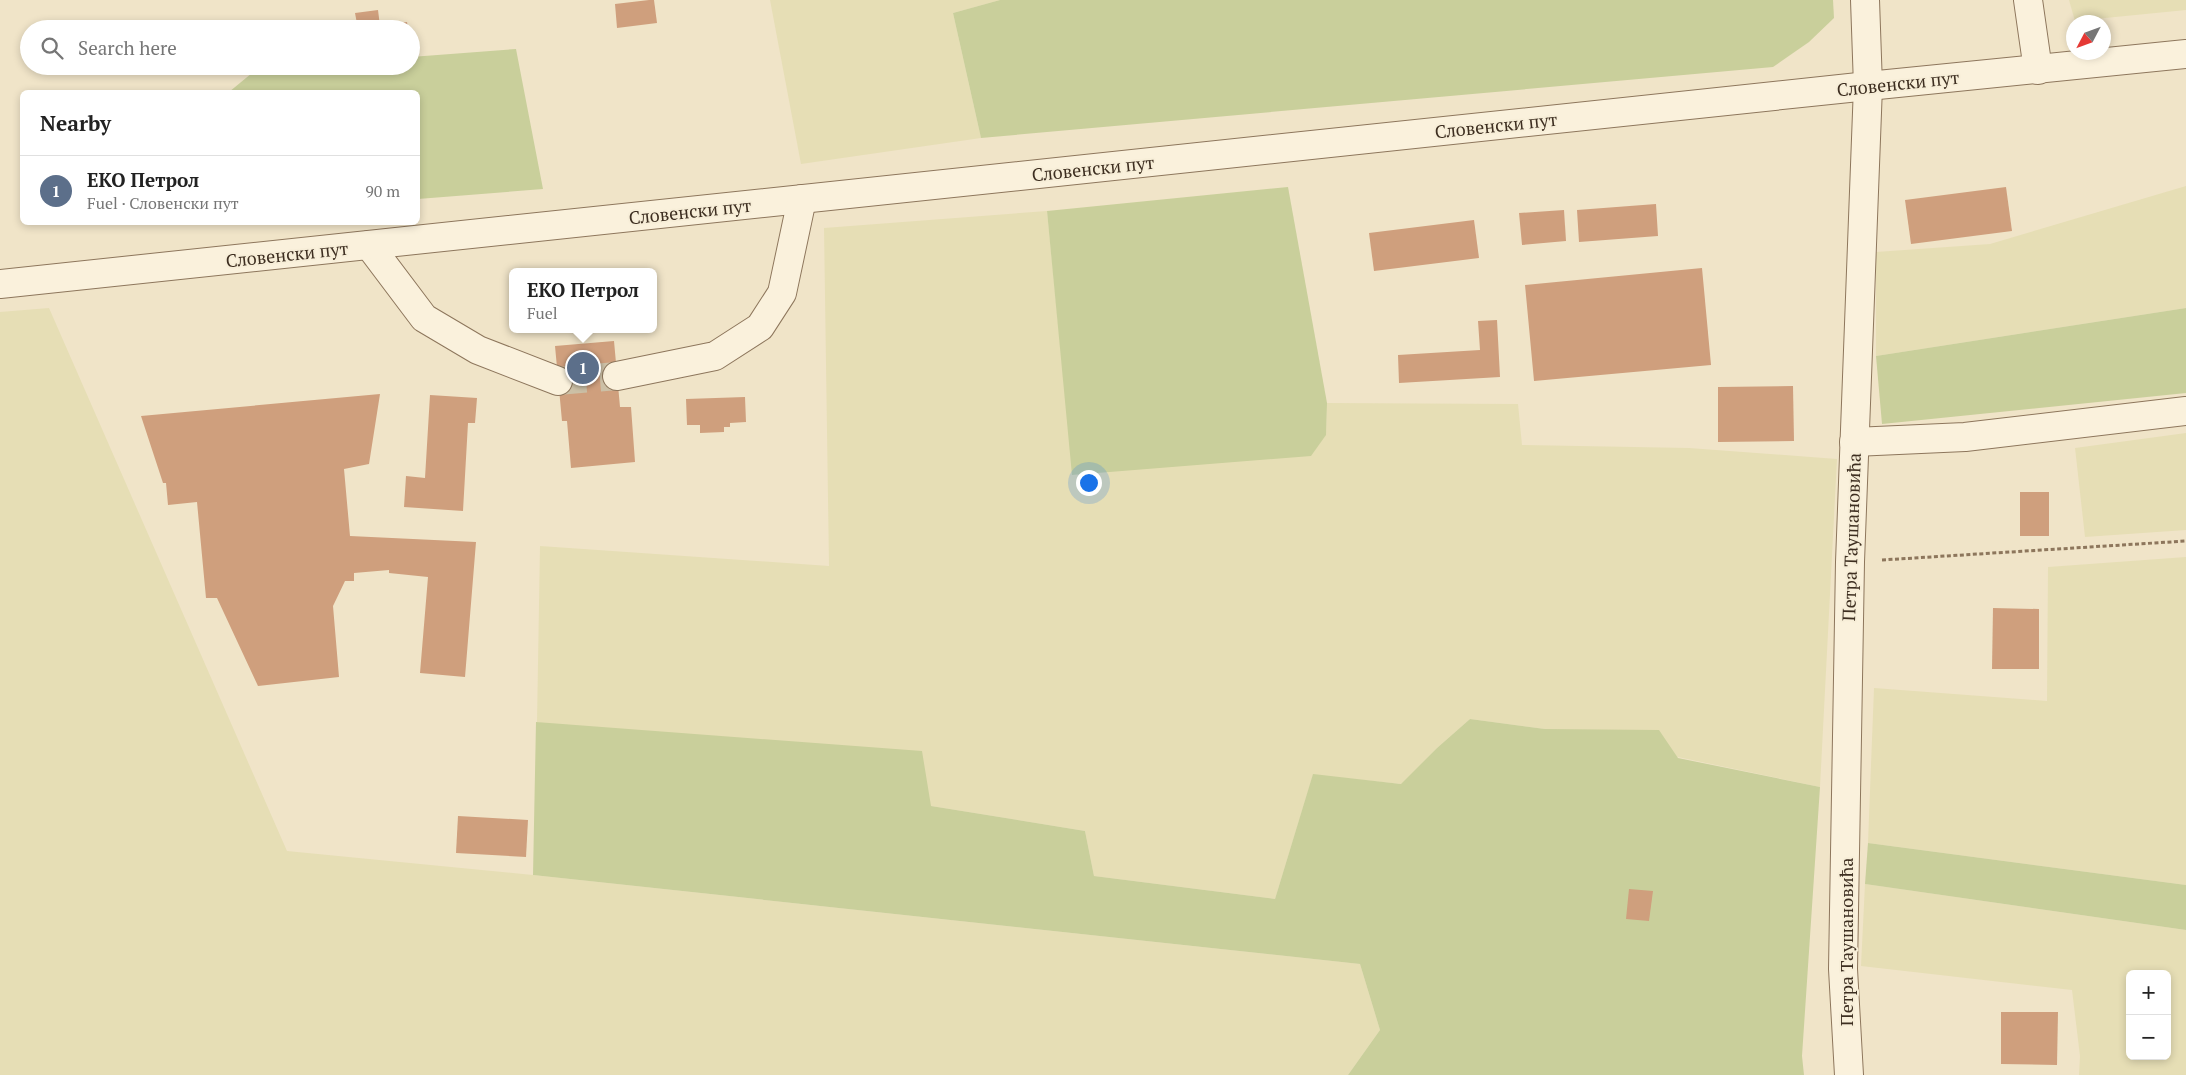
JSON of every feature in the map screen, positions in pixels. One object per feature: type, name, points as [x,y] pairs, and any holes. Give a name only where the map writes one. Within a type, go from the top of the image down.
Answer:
[{"type":"street","name":"Петра Таушановића","points":[[1849,1075],[1843,969],[1850,562],[1868,86],[1865,0]]},
{"type":"street","points":[[2028,0],[2038,70]]},
{"type":"street","name":"Словенски пут","points":[[0,284],[2186,54]]},
{"type":"street","points":[[617,376],[715,356],[760,327],[782,293],[802,199]]},
{"type":"street","points":[[369,245],[424,318],[478,350],[558,381]]},
{"type":"street","points":[[1854,442],[1966,437],[2186,411]]},
{"type":"path","points":[[1850,562],[2186,541]]},
{"type":"shaded area","points":[[770,0],[1000,0],[953,13],[981,138],[801,164]]},
{"type":"shaded area","points":[[2069,0],[2186,0],[2186,10],[2111,17],[2111,15],[2073,15]]},
{"type":"shaded area","points":[[2186,186],[2186,308],[1876,356],[1876,252],[1990,244]]},
{"type":"shaded area","points":[[1047,211],[1073,475],[1326,435],[1327,403],[1518,404],[1522,445],[1689,448],[1837,459],[1820,787],[1545,729],[1470,719],[1437,748],[1402,784],[1313,775],[1275,899],[1094,876],[1085,831],[931,806],[537,722],[540,546],[829,566],[824,228]]},
{"type":"shaded area","points":[[49,308],[287,851],[533,875],[1360,964],[1380,1030],[1348,1075],[0,1075],[0,312]]},
{"type":"shaded area","points":[[2186,433],[2186,530],[2085,537],[2075,448]]},
{"type":"shaded area","points":[[2186,557],[2186,885],[1868,843],[1874,688],[2047,701],[2048,567]]},
{"type":"shaded area","points":[[1865,884],[2186,930],[2186,1075],[2079,1075],[2080,1056],[2072,990],[1861,966]]},
{"type":"green space","points":[[1000,0],[1833,0],[1834,18],[1809,42],[1773,67],[981,138],[953,13]]},
{"type":"green space","points":[[516,49],[543,189],[420,199],[420,90],[231,90],[250,75],[420,75],[420,56]]},
{"type":"green space","points":[[1288,187],[1327,403],[1326,435],[1311,456],[1072,475],[1047,211]]},
{"type":"green space","points":[[2186,308],[2186,393],[1882,424],[1876,356]]},
{"type":"green space","points":[[1470,719],[1545,729],[1659,730],[1678,758],[1820,787],[1802,1056],[1804,1075],[1348,1075],[1380,1030],[1360,964],[533,875],[536,722],[922,751],[931,806],[1085,831],[1094,876],[1275,899],[1313,774],[1401,784],[1437,748]]},
{"type":"green space","points":[[1868,843],[2186,885],[2186,930],[1865,884]]},
{"type":"building","points":[[654,0],[657,23],[617,28],[615,4]]},
{"type":"building","points":[[378,10],[379,20],[356,20],[355,13]]},
{"type":"building","points":[[2006,187],[2012,231],[1911,244],[1905,200]]},
{"type":"building","points":[[1656,204],[1658,236],[1579,242],[1577,210]]},
{"type":"building","points":[[1564,210],[1566,241],[1522,245],[1519,213]]},
{"type":"building","points":[[1474,220],[1479,258],[1374,271],[1369,233]]},
{"type":"building","points":[[1702,268],[1711,365],[1534,381],[1525,285]]},
{"type":"building","points":[[1497,320],[1500,377],[1399,383],[1398,355],[1480,350],[1478,321]]},
{"type":"building","points":[[614,341],[620,407],[631,407],[635,462],[571,468],[567,421],[562,421],[555,346]]},
{"type":"building","points":[[1793,386],[1794,441],[1718,442],[1718,387]]},
{"type":"building","points":[[380,394],[369,464],[344,469],[350,536],[476,542],[465,677],[420,673],[428,577],[389,573],[389,570],[354,573],[354,581],[345,581],[333,606],[339,677],[258,686],[217,598],[206,598],[197,502],[168,505],[166,483],[163,483],[141,416]]},
{"type":"building","points":[[430,395],[477,398],[475,423],[468,423],[463,511],[404,507],[406,476],[425,478]]},
{"type":"building","points":[[745,397],[746,422],[730,423],[730,427],[724,427],[724,432],[700,433],[700,425],[687,425],[686,399]]},
{"type":"building","points":[[2020,492],[2049,492],[2049,536],[2020,536]]},
{"type":"building","points":[[1993,608],[2039,609],[2039,669],[1992,669]]},
{"type":"building","points":[[458,816],[528,820],[526,857],[456,853]]},
{"type":"building","points":[[1629,889],[1653,891],[1649,921],[1626,919]]},
{"type":"building","points":[[2001,1012],[2058,1012],[2057,1065],[2001,1064]]},
{"type":"tunnel","points":[[558,381],[617,376]]},
{"type":"place","name":"ЕКО Петрол","points":[[583,368]]}]
